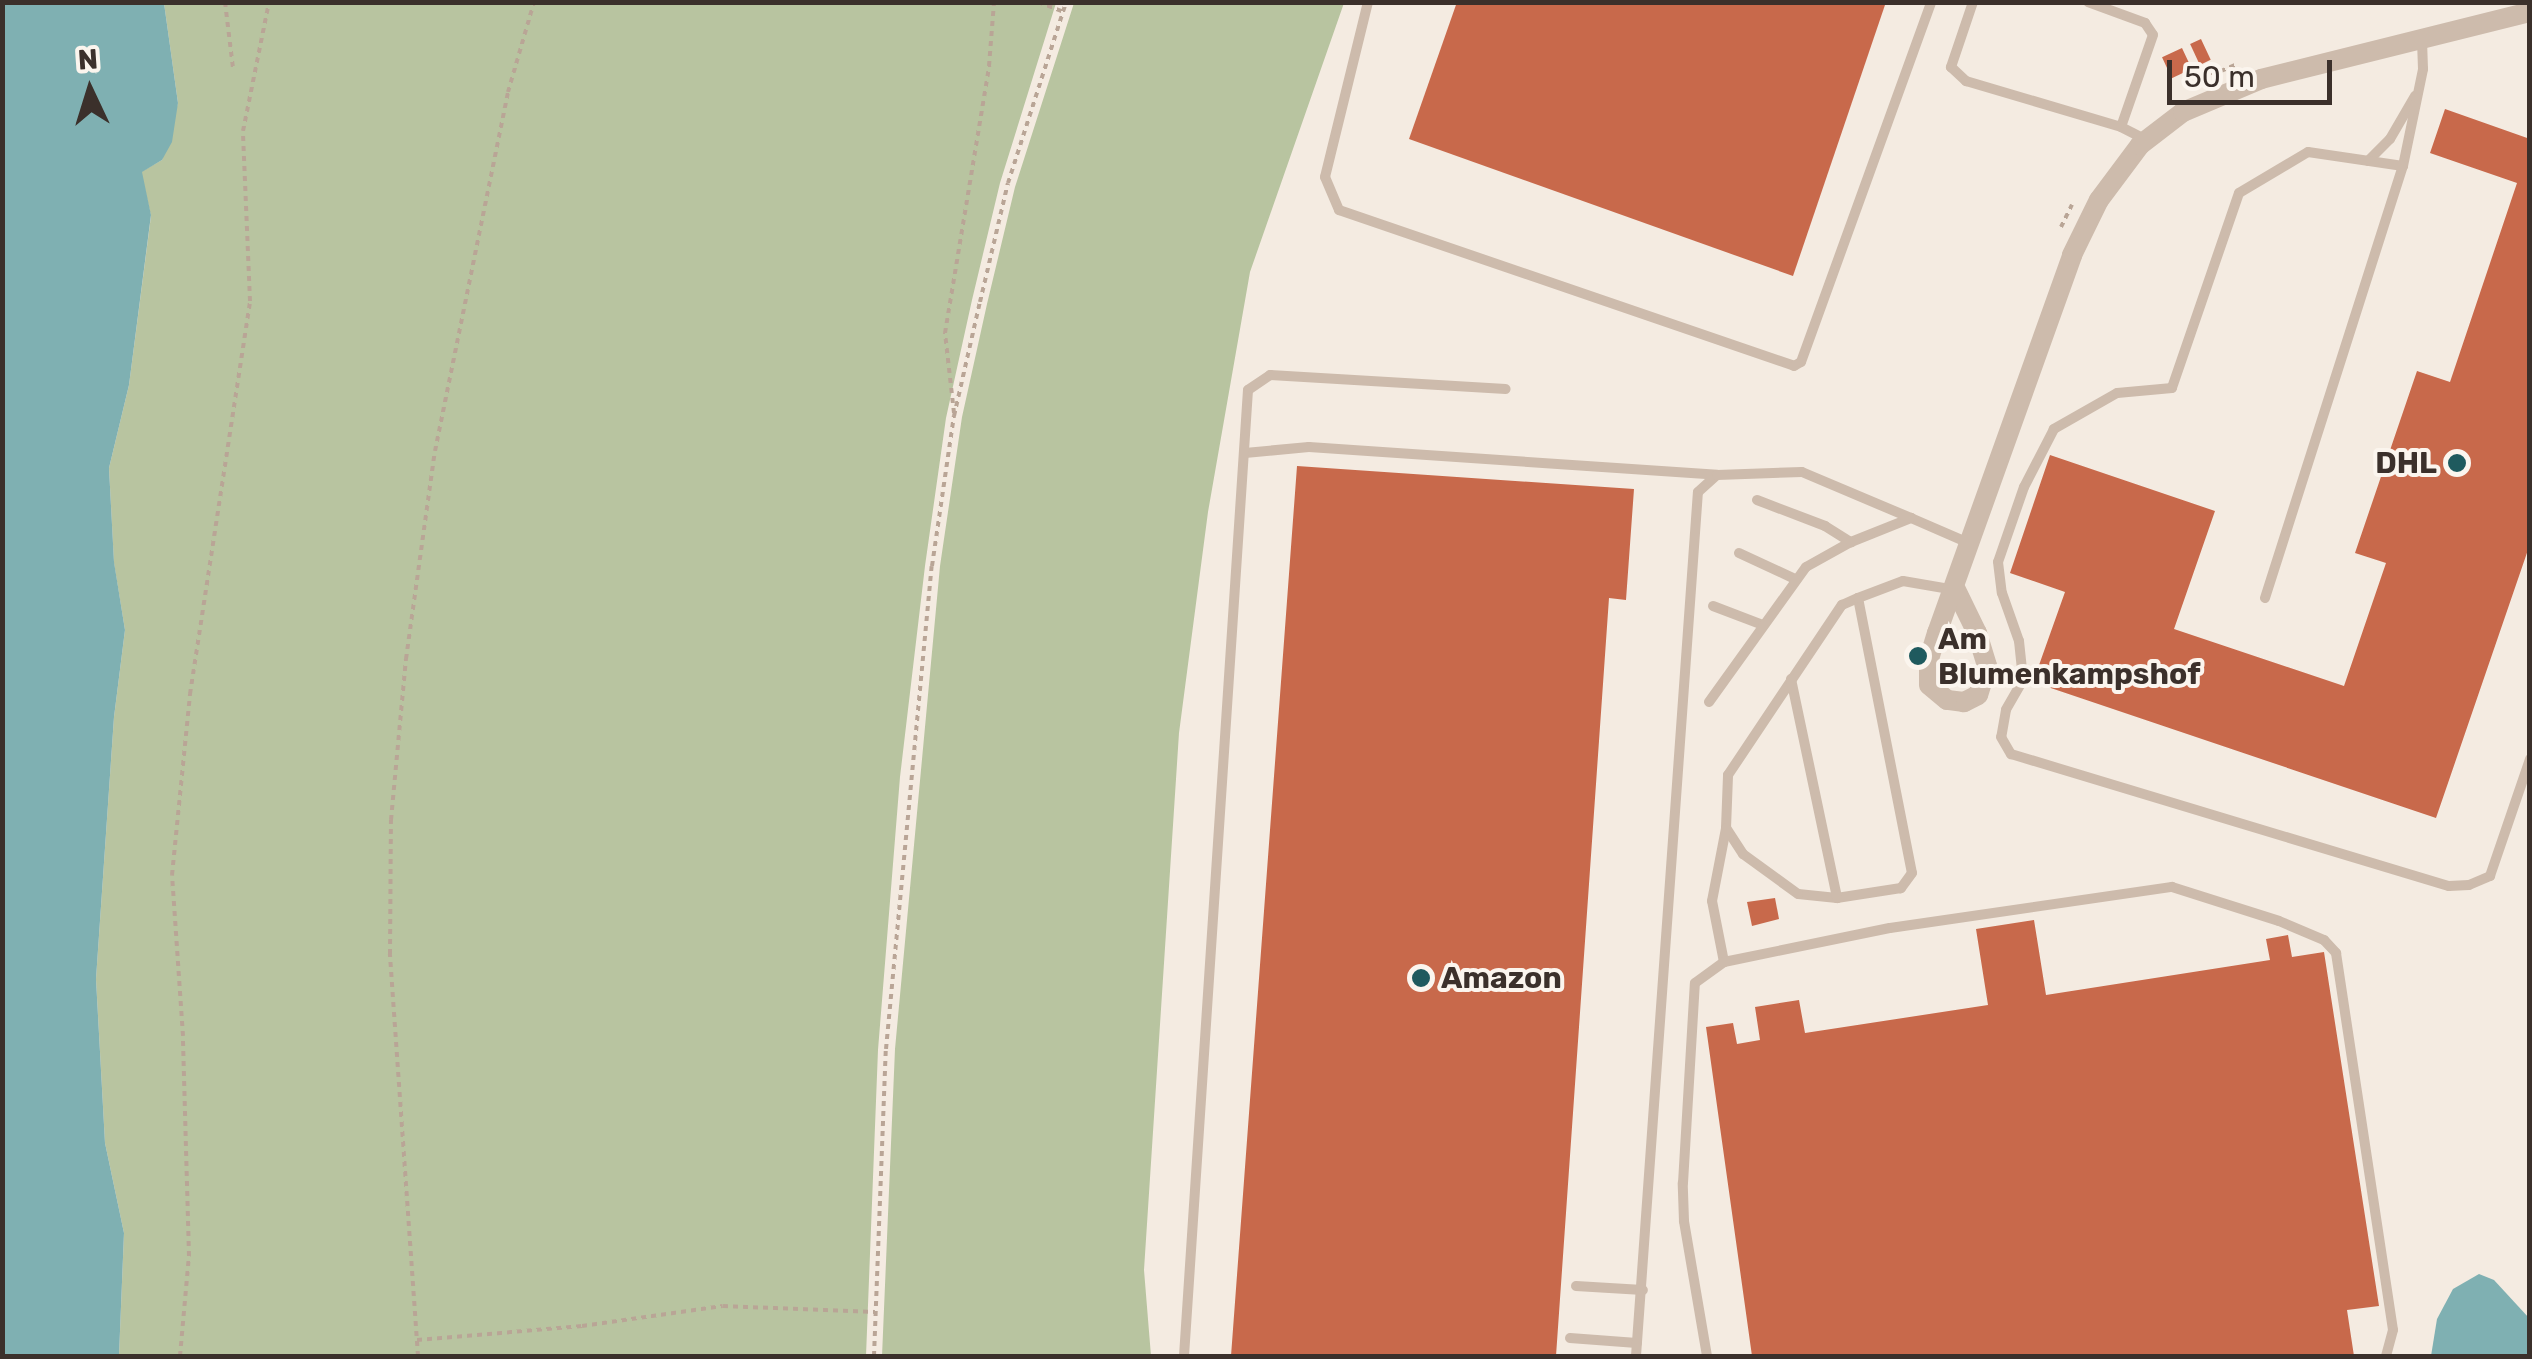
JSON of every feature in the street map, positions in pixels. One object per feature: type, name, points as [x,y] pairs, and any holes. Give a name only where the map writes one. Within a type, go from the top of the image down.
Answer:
[{"type":"street","points":[[1956,590],[1977,633],[1986,666],[1978,695],[1964,702],[1947,700],[1929,685],[1929,659],[2086,225],[2119,170],[2146,140],[2220,94],[2261,78],[2530,12]]},
{"type":"lane","points":[[1368,2],[1325,177],[1339,210],[1794,366],[1800,362],[1931,2]]},
{"type":"lane","points":[[1972,2],[1951,67],[1966,81],[2121,127],[2146,140]]},
{"type":"lane","points":[[2088,2],[2145,23],[2153,36],[2121,127]]},
{"type":"lane","points":[[2265,598],[2403,166],[2423,69],[2422,38]]},
{"type":"lane","points":[[2368,161],[2390,139],[2416,95]]},
{"type":"lane","points":[[2403,166],[2308,152],[2239,194],[2172,388],[2117,393],[2054,429],[2024,487],[1998,562],[2002,594],[2019,641],[2023,680],[2006,710],[2001,737],[2011,754],[2449,886],[2469,885],[2490,876],[2530,760]]},
{"type":"lane","points":[[1184,1356],[1248,390],[1270,374],[1506,389]]},
{"type":"lane","points":[[1245,452],[1309,447],[1717,474],[1802,472],[1972,545]]},
{"type":"lane","points":[[1636,1356],[1698,492],[1717,474]]},
{"type":"lane","points":[[1757,500],[1826,526],[1852,542]]},
{"type":"lane","points":[[1709,702],[1795,578],[1852,542],[1911,518]]},
{"type":"lane","points":[[1738,554],[1795,578]]},
{"type":"lane","points":[[1724,962],[1712,900],[1726,828],[1728,775],[1842,605],[1902,580],[1956,590]]},
{"type":"lane","points":[[1726,828],[1744,854],[1798,894],[1837,898],[1901,888],[1912,873],[1858,598]]},
{"type":"lane","points":[[1713,606],[1763,626]]},
{"type":"lane","points":[[1791,679],[1837,898]]},
{"type":"lane","points":[[1708,1356],[1684,1221],[1686,1096],[1695,983],[1724,962],[1890,928],[2172,887],[2324,940],[2336,954],[2393,1330],[2386,1356]]},
{"type":"lane","points":[[1576,1286],[1642,1290]]},
{"type":"lane","points":[[1570,1338],[1637,1343]]},
{"type":"path","points":[[225,2],[233,68]]},
{"type":"path","points":[[180,1356],[188,1217],[183,1036],[172,875],[190,694],[250,301],[242,131],[269,2]]},
{"type":"path","points":[[418,1356],[390,954],[392,802],[406,659],[436,451],[508,92],[534,2]]},
{"type":"path","points":[[954,416],[945,333],[989,66],[994,2]]},
{"type":"path","points":[[1038,2],[1063,11]]},
{"type":"path","points":[[874,1356],[886,1048],[932,566],[954,416],[1008,183],[1066,2]]},
{"type":"path","points":[[2186,86],[2241,63]]},
{"type":"path","points":[[2059,232],[2075,198]]},
{"type":"path","points":[[417,1340],[582,1326],[724,1306],[875,1312]]},
{"type":"green space","points":[[164,3],[1056,3],[1000,183],[972,300],[946,418],[925,566],[900,777],[878,1050],[866,1356],[119,1356],[124,1233],[105,1143],[96,979],[114,717],[125,630],[114,563],[109,468],[129,385],[151,216],[141,172],[162,160],[178,103]]},
{"type":"green space","points":[[1074,3],[1344,3],[1250,272],[1208,512],[1179,733],[1144,1270],[1151,1356],[882,1356],[895,1049],[940,566],[962,417],[987,304],[1015,187]]},
{"type":"water","points":[[3,2],[164,3],[178,103],[172,142],[162,160],[142,172],[151,215],[129,385],[109,468],[114,562],[125,630],[114,717],[96,979],[105,1143],[124,1233],[119,1356],[3,1356]]},
{"type":"water","points":[[2479,1274],[2494,1280],[2529,1318],[2529,1356],[2431,1356],[2437,1319],[2453,1289]]},
{"type":"building","points":[[1457,2],[1886,2],[1793,276],[1409,139]]},
{"type":"building","points":[[2201,39],[2211,60],[2200,65],[2190,44]]},
{"type":"building","points":[[2182,48],[2192,69],[2172,78],[2162,57]]},
{"type":"building","points":[[2445,109],[2530,139],[2530,544],[2436,818],[2033,682],[2065,592],[2010,573],[2050,455],[2215,511],[2174,629],[2344,686],[2386,563],[2355,553],[2417,371],[2450,382],[2517,183],[2430,153]]},
{"type":"building","name":"Amazon","points":[[1297,466],[1634,489],[1626,600],[1609,598],[1556,1356],[1231,1356]]},
{"type":"building","points":[[1775,898],[1779,919],[1752,926],[1747,902]]},
{"type":"building","points":[[2034,920],[2046,995],[2270,960],[2266,939],[2288,935],[2292,957],[2324,952],[2379,1306],[2347,1310],[2354,1356],[1752,1356],[1706,1027],[1733,1023],[1737,1044],[1760,1040],[1755,1007],[1799,1000],[1805,1033],[1988,1005],[1976,929]]},
{"type":"place","name":"DHL","points":[[2457,463]]},
{"type":"place","name":"Am Blumenkampshof","points":[[1918,656]]},
{"type":"place","name":"Amazon","points":[[1421,978]]}]
